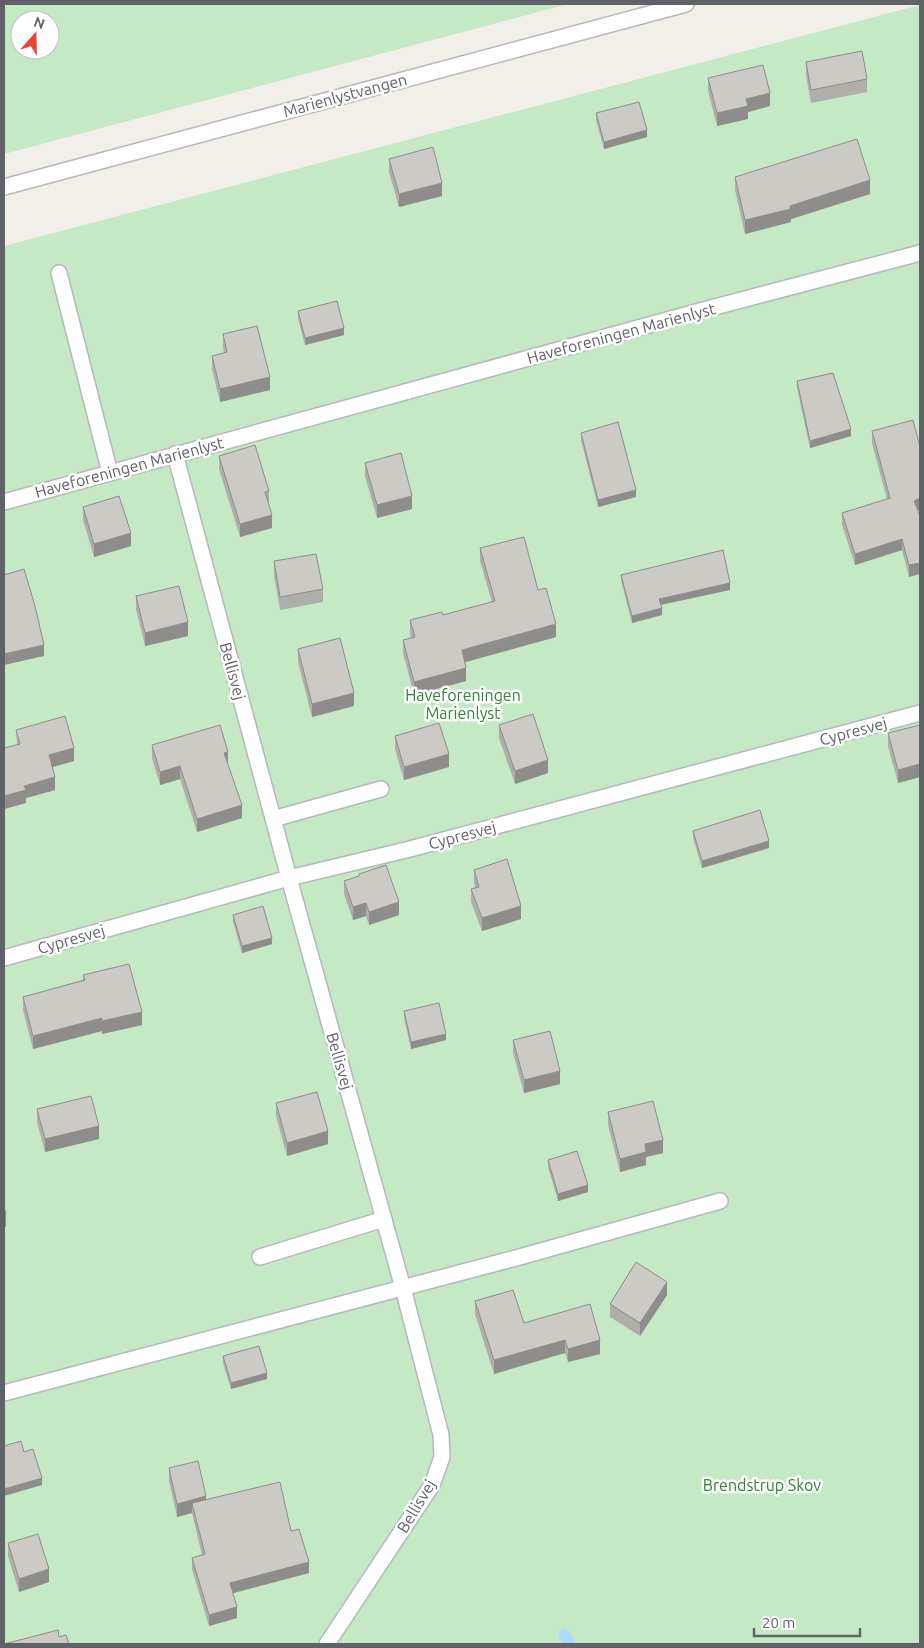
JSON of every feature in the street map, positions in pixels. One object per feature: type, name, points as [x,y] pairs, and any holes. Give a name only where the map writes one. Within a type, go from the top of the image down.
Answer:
[{"type":"lane","name":"Marienlystvangen","points":[[4,187],[686,4]]},
{"type":"lane","name":"Haveforeningen Marienlyst","points":[[4,502],[711,308],[920,253]]},
{"type":"lane","points":[[59,273],[110,473]]},
{"type":"lane","name":"Bellisvej","points":[[175,454],[289,878],[403,1288],[441,1435],[442,1458],[432,1485],[327,1644]]},
{"type":"lane","name":"Cypresvej","points":[[4,958],[289,878],[429,844],[920,713]]},
{"type":"lane","points":[[273,819],[381,789]]},
{"type":"lane","points":[[4,1393],[720,1202]]},
{"type":"lane","points":[[260,1257],[384,1219]]},
{"type":"green space","points":[[4,4],[568,4],[4,154]]},
{"type":"green space","name":"Haveforeningen Marienlyst","points":[[920,5],[920,1644],[4,1644],[4,246]]},
{"type":"building","points":[[862,51],[867,79],[811,90],[806,62]]},
{"type":"building","points":[[763,65],[770,93],[746,99],[748,106],[717,113],[708,78]]},
{"type":"building","points":[[639,102],[647,130],[604,142],[596,113]]},
{"type":"building","points":[[857,139],[870,180],[790,206],[791,209],[745,220],[735,177]]},
{"type":"building","points":[[433,147],[442,183],[399,194],[389,159]]},
{"type":"building","points":[[337,301],[344,328],[305,338],[298,311]]},
{"type":"building","points":[[257,326],[270,377],[220,389],[212,356],[227,352],[223,334]]},
{"type":"building","points":[[833,373],[851,429],[810,441],[797,381]]},
{"type":"building","points":[[913,420],[920,447],[920,498],[914,501],[920,516],[920,563],[909,565],[902,539],[855,554],[842,513],[890,498],[872,431]]},
{"type":"building","points":[[618,422],[636,490],[598,500],[581,433]]},
{"type":"building","points":[[255,445],[269,491],[265,492],[272,515],[240,524],[219,456]]},
{"type":"building","points":[[401,453],[412,496],[377,505],[365,463]]},
{"type":"building","points":[[119,496],[131,533],[94,544],[83,507]]},
{"type":"building","points":[[524,537],[538,590],[546,588],[556,624],[462,650],[466,668],[414,682],[403,640],[415,637],[410,620],[442,612],[443,615],[495,601],[480,548]]},
{"type":"building","points":[[723,550],[730,583],[659,599],[662,608],[632,616],[621,575]]},
{"type":"building","points":[[316,554],[323,589],[280,597],[274,561]]},
{"type":"building","points":[[24,569],[44,645],[4,654],[4,575]]},
{"type":"building","points":[[179,586],[188,622],[145,633],[136,596]]},
{"type":"building","points":[[340,638],[354,693],[312,704],[298,649]]},
{"type":"building","points":[[533,714],[548,760],[515,771],[499,725]]},
{"type":"building","points":[[65,716],[74,748],[49,755],[55,777],[24,786],[26,790],[4,796],[4,748],[20,744],[16,730]]},
{"type":"building","points":[[439,723],[449,754],[404,767],[395,736]]},
{"type":"building","points":[[220,725],[228,752],[224,753],[242,805],[197,819],[180,766],[160,772],[152,745]]},
{"type":"building","points":[[920,725],[920,764],[898,770],[888,733]]},
{"type":"building","points":[[760,810],[769,841],[702,861],[693,831]]},
{"type":"building","points":[[507,859],[521,906],[482,918],[471,889],[479,887],[474,870]]},
{"type":"building","points":[[386,865],[399,902],[369,912],[366,903],[353,907],[344,881]]},
{"type":"building","points":[[263,906],[272,938],[242,946],[233,915]]},
{"type":"building","points":[[129,964],[142,1012],[102,1021],[102,1018],[33,1036],[23,997],[85,980],[83,975]]},
{"type":"building","points":[[439,1003],[446,1034],[411,1042],[404,1011]]},
{"type":"building","points":[[550,1031],[560,1071],[524,1080],[513,1040]]},
{"type":"building","points":[[317,1092],[328,1131],[287,1143],[276,1103]]},
{"type":"building","points":[[91,1096],[99,1126],[45,1139],[37,1109]]},
{"type":"building","points":[[653,1101],[663,1140],[645,1144],[646,1152],[620,1159],[608,1112]]},
{"type":"building","points":[[577,1151],[588,1185],[558,1194],[548,1160]]},
{"type":"building","points":[[636,1262],[667,1282],[640,1323],[610,1304]]},
{"type":"building","points":[[513,1290],[524,1323],[590,1304],[600,1340],[568,1349],[565,1340],[494,1360],[475,1301]]},
{"type":"building","points":[[259,1346],[267,1373],[231,1383],[223,1356]]},
{"type":"building","points":[[21,1441],[24,1452],[33,1449],[42,1478],[4,1489],[4,1446]]},
{"type":"building","points":[[198,1461],[206,1496],[177,1504],[169,1468]]},
{"type":"building","points":[[280,1482],[291,1531],[299,1529],[309,1562],[230,1583],[237,1607],[209,1615],[192,1558],[205,1554],[192,1503]]},
{"type":"building","points":[[38,1534],[49,1569],[19,1579],[8,1543]]},
{"type":"building","points":[[58,1630],[59,1637],[66,1635],[69,1644],[4,1644]]},
{"type":"waterway","points":[[564,1635],[570,1644]]},
{"type":"park label","name":"Brendstrup Skov","points":[[762,1485]]}]
